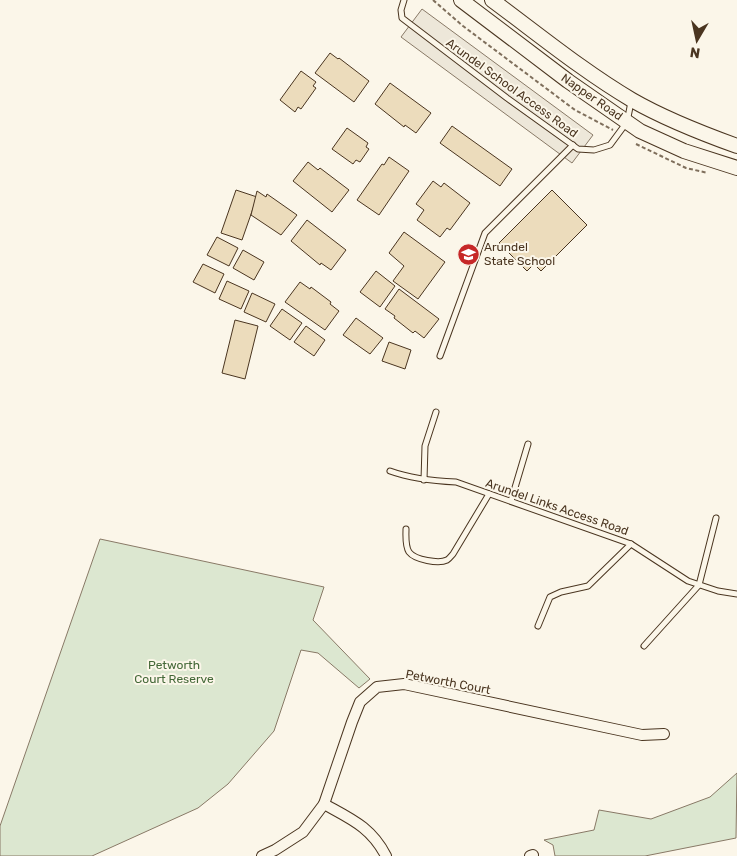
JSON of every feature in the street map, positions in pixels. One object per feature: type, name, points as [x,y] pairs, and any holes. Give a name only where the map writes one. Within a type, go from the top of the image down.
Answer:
[{"type":"main road","name":"Napper Road","points":[[461,0],[568,81],[640,131],[684,151],[737,168]]},
{"type":"main road","name":"Napper Road","points":[[492,0],[598,78],[631,99],[666,118],[737,146]]},
{"type":"street","name":"Petworth Court","points":[[262,856],[303,832],[324,804],[357,708],[360,702],[377,687],[404,684],[642,735],[664,734]]},
{"type":"street","points":[[324,804],[361,824],[386,856]]},
{"type":"lane","name":"Arundel School Access Road","points":[[404,0],[401,10],[402,18],[578,149],[594,150],[610,145],[627,122]]},
{"type":"lane","points":[[627,122],[631,99]]},
{"type":"lane","points":[[440,356],[485,233],[573,145]]},
{"type":"lane","points":[[424,480],[425,446],[436,412]]},
{"type":"lane","points":[[511,502],[528,444]]},
{"type":"lane","name":"Arundel Links Access Road","points":[[390,471],[424,480],[456,482],[631,544],[688,581],[718,591],[737,594]]},
{"type":"lane","points":[[406,529],[406,544],[412,555],[439,561],[447,560],[453,554],[489,494]]},
{"type":"lane","points":[[644,646],[699,585],[716,518]]},
{"type":"lane","points":[[538,626],[550,597],[560,592],[588,586],[631,544]]},
{"type":"green space","name":"Petworth Court Reserve","points":[[100,539],[324,587],[313,620],[370,679],[359,688],[318,653],[301,650],[274,731],[228,784],[198,808],[92,856],[0,856],[0,826]]},
{"type":"green space","points":[[737,773],[736,838],[645,856],[555,856],[553,845],[544,840],[594,830],[599,810],[651,819],[710,797]]},
{"type":"shaded area","points":[[422,9],[593,135],[572,163],[401,37]]},
{"type":"building","points":[[330,53],[369,81],[354,102],[315,73]]},
{"type":"building","points":[[301,71],[316,82],[313,86],[316,88],[301,109],[298,107],[295,112],[280,100]]},
{"type":"building","points":[[390,83],[431,113],[416,133],[405,125],[404,127],[375,104]]},
{"type":"building","points":[[452,126],[512,169],[500,186],[440,143]]},
{"type":"building","points":[[347,128],[368,143],[366,147],[369,149],[360,162],[356,160],[353,164],[332,149]]},
{"type":"building","points":[[389,157],[409,171],[379,215],[357,200]]},
{"type":"building","points":[[308,162],[318,170],[320,168],[349,190],[332,212],[293,181]]},
{"type":"building","points":[[433,181],[441,187],[444,183],[470,203],[450,230],[447,228],[440,237],[417,220],[424,210],[416,204]]},
{"type":"building","points":[[236,190],[257,197],[242,240],[221,233]]},
{"type":"building","points":[[552,190],[587,225],[541,271],[534,264],[527,271],[499,243]]},
{"type":"building","points":[[257,191],[266,197],[267,194],[297,215],[281,235],[251,215]]},
{"type":"building","points":[[307,220],[346,250],[331,270],[321,263],[320,265],[291,241]]},
{"type":"building","points":[[404,232],[445,262],[418,299],[393,281],[404,266],[389,253]]},
{"type":"building","points":[[217,237],[238,248],[229,266],[207,255]]},
{"type":"building","points":[[243,250],[264,262],[254,280],[233,268]]},
{"type":"building","points":[[203,264],[224,274],[215,293],[193,282]]},
{"type":"building","points":[[376,271],[395,286],[380,307],[360,292]]},
{"type":"building","points":[[227,281],[249,291],[241,309],[219,299]]},
{"type":"building","points":[[300,282],[310,289],[311,287],[331,302],[330,304],[339,311],[325,330],[285,302]]},
{"type":"building","points":[[399,289],[439,319],[424,338],[415,331],[413,333],[385,309]]},
{"type":"building","points":[[252,293],[275,304],[266,322],[244,312]]},
{"type":"building","points":[[282,309],[302,323],[290,340],[270,326]]},
{"type":"building","points":[[356,318],[383,338],[370,354],[343,335]]},
{"type":"building","points":[[235,320],[258,326],[245,379],[222,373]]},
{"type":"building","points":[[306,326],[325,340],[314,356],[294,342]]},
{"type":"building","points":[[389,342],[411,350],[405,369],[382,361]]},
{"type":"place","name":"Arundel State School","points":[[468,254]]}]
